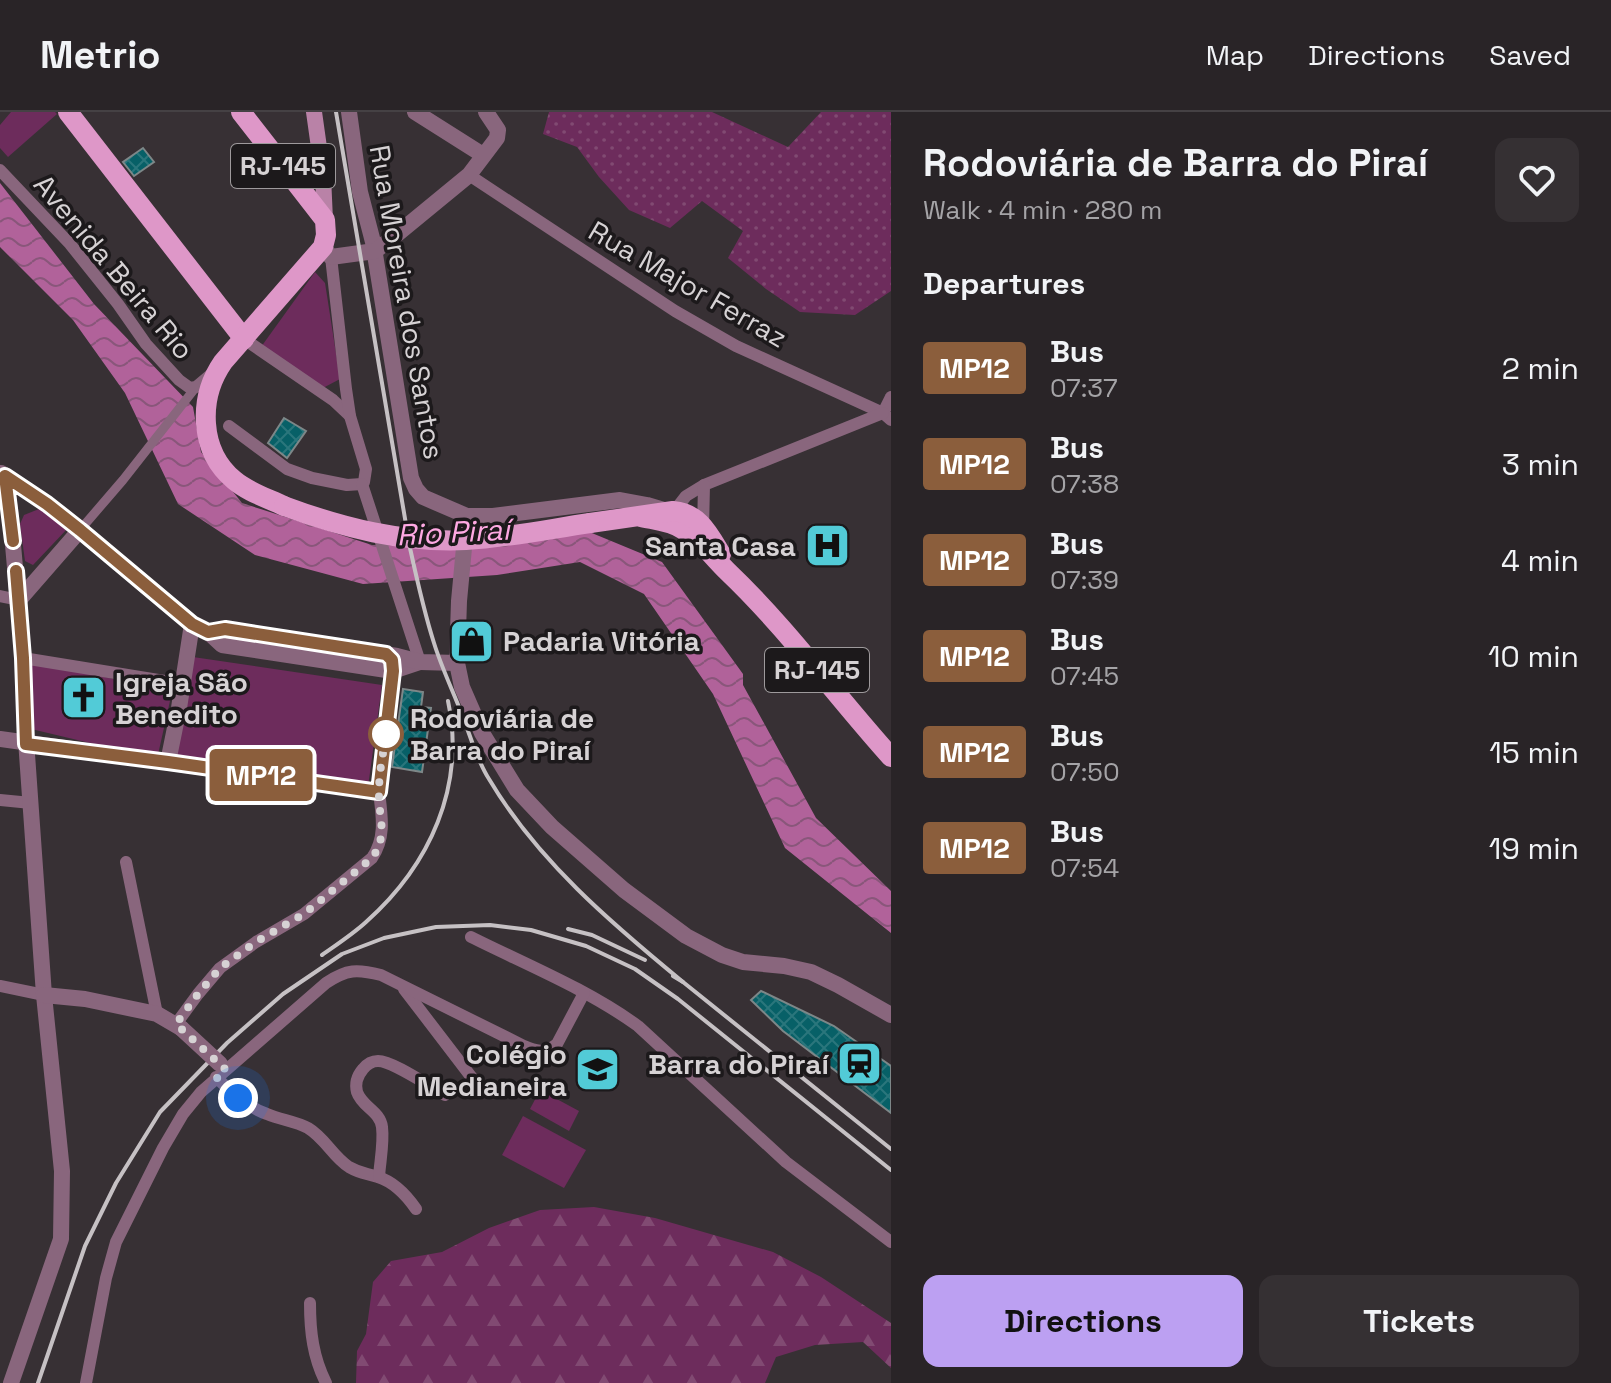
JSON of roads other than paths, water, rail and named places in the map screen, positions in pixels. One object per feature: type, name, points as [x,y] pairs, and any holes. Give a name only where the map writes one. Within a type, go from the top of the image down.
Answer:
[{"type":"main road","points":[[68,112],[244,339]]},
{"type":"main road","name":"RJ-145","points":[[241,112],[325,220]]},
{"type":"main road","points":[[314,112],[323,176],[327,252],[204,385],[206,426],[211,449],[221,467],[249,490],[323,520],[414,539],[471,539],[671,515]]},
{"type":"main road","name":"RJ-145","points":[[671,515],[684,512],[741,584],[891,757]]},
{"type":"street","name":"Rua Moreira dos Santos","points":[[349,112],[360,192],[375,251],[411,478],[423,497],[467,516]]},
{"type":"street","points":[[415,112],[483,155]]},
{"type":"street","points":[[229,426],[287,469],[353,486],[362,484],[366,479],[366,469],[350,416],[327,252],[375,251],[469,175],[499,134],[486,112]]},
{"type":"street","name":"Avenida Beira Rio","points":[[0,170],[70,244],[167,367],[190,388],[204,385]]},
{"type":"street","name":"Rua Major Ferraz","points":[[469,175],[675,311],[736,346],[887,416]]},
{"type":"street","points":[[244,339],[333,400],[350,416]]},
{"type":"street","points":[[19,600],[204,385]]},
{"type":"street","points":[[333,400],[346,389]]},
{"type":"street","points":[[891,399],[887,416],[704,485],[686,496],[671,515],[647,505],[620,500],[493,516],[467,516],[457,663],[462,687],[482,733],[517,790],[552,827],[624,890],[686,936],[722,955],[743,962],[811,972],[891,1015]]},
{"type":"street","points":[[3,474],[47,504],[192,624],[208,632],[222,645],[393,671],[420,662]]},
{"type":"street","points":[[3,474],[19,600],[44,995],[62,1171],[61,1239],[11,1383]]},
{"type":"street","points":[[362,484],[420,662]]},
{"type":"street","points":[[699,533],[704,485]]},
{"type":"street","points":[[10,511],[28,503],[47,504]]},
{"type":"street","points":[[0,596],[19,600]]},
{"type":"street","points":[[168,762],[192,624]]},
{"type":"street","points":[[208,632],[225,629],[420,662],[457,663]]},
{"type":"street","points":[[178,1026],[198,994],[220,968],[256,942],[304,914],[372,858],[378,849],[382,823],[379,792],[393,671],[392,660],[386,654]]},
{"type":"street","points":[[23,658],[183,684]]},
{"type":"street","points":[[0,739],[379,792]]},
{"type":"street","points":[[0,800],[31,803]]},
{"type":"street","points":[[126,862],[157,1014]]},
{"type":"street","points":[[471,937],[584,993],[638,1026],[775,1154],[891,1242]]},
{"type":"street","points":[[86,1383],[116,1242],[183,1114],[221,1070],[326,983],[351,970],[381,975],[539,1052],[550,1050],[557,1044],[584,993]]},
{"type":"street","points":[[0,986],[157,1014],[178,1026],[221,1070],[238,1098],[266,1114],[311,1129],[345,1165],[364,1175],[379,1177],[397,1188],[416,1209]]},
{"type":"street","points":[[403,987],[479,1087]]},
{"type":"street","points":[[379,1177],[382,1127],[378,1116],[365,1104],[356,1089],[358,1076],[364,1068],[374,1061],[387,1062],[445,1095]]},
{"type":"street","points":[[310,1303],[314,1352],[326,1383]]},
{"type":"water","points":[[0,183],[94,304],[193,407],[201,452],[242,503],[372,545],[458,546],[587,531],[662,562],[743,674],[743,685],[816,818],[891,891],[891,933],[785,848],[713,694],[644,594],[580,562],[497,575],[363,584],[255,555],[178,504],[125,393],[73,320],[0,247]]},
{"type":"railway","points":[[336,112],[410,548],[434,643],[477,755],[508,809],[552,863],[629,937],[683,982]]},
{"type":"railway","points":[[322,955],[389,900],[425,849],[438,822],[452,763],[448,701]]},
{"type":"railway","points":[[38,1383],[85,1246],[116,1183],[160,1112],[227,1043],[283,994],[342,954],[384,938],[436,927],[490,925],[531,930],[586,946],[635,969],[678,999],[891,1170]]},
{"type":"railway","points":[[568,929],[592,935],[645,960]]},
{"type":"railway","points":[[673,976],[891,1149]]},
{"type":"place","name":"Santa Casa","points":[[827,546]]},
{"type":"place","name":"Padaria Vitória","points":[[472,641]]},
{"type":"place","name":"Igreja São Benedito","points":[[84,698]]},
{"type":"place","name":"Rodoviária de Barra do Piraí","points":[[386,734]]},
{"type":"place","name":"Barra do Piraí","points":[[860,1064]]},
{"type":"place","name":"Colégio Medianeira","points":[[598,1070]]},
{"type":"water label","name":"Rio Piraí","points":[[453,532]]}]
